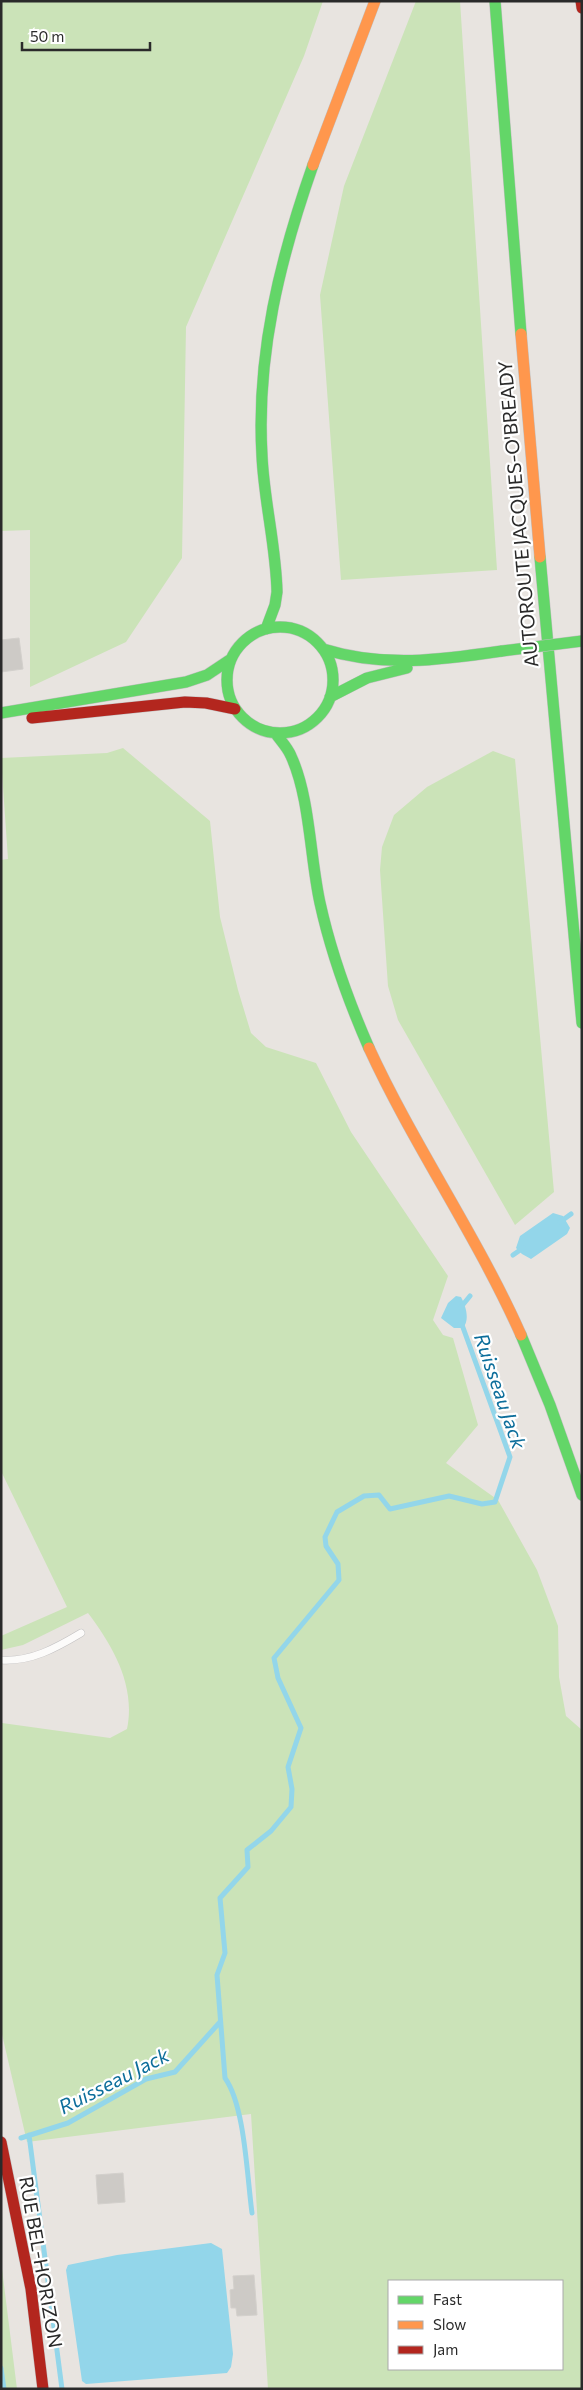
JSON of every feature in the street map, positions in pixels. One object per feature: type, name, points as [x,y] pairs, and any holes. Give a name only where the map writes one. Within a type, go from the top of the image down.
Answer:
[{"type":"main road","points":[[266,629],[275,605],[277,592],[264,487],[261,440],[263,370],[269,318],[280,268],[297,209],[374,1]]},
{"type":"main road","name":"AUTOROUTE JACQUES-O'BREADY","points":[[496,1],[530,457],[582,1023]]},
{"type":"main road","points":[[581,1],[582,8]]},
{"type":"main road","points":[[284,627],[295,629],[311,637],[323,649],[333,672],[330,697],[321,714],[307,726],[295,732],[276,734],[252,726],[235,709],[227,684],[227,671],[231,659],[245,640],[266,629],[284,627]]},
{"type":"main road","points":[[330,697],[371,676],[452,658],[582,641]]},
{"type":"main road","points":[[323,649],[369,660],[452,658]]},
{"type":"main road","points":[[1,713],[186,682],[206,675],[231,659]]},
{"type":"main road","points":[[1,721],[178,703],[206,703],[235,709]]},
{"type":"main road","points":[[276,734],[291,755],[298,775],[320,903],[339,973],[356,1019],[382,1073],[485,1261],[517,1325],[552,1407],[582,1496]]},
{"type":"main road","name":"RUE BEL-HORIZON","points":[[1,2142],[31,2289],[43,2389]]},
{"type":"lane","points":[[1,1660],[12,1661],[29,1658],[53,1650],[81,1634]]},
{"type":"green space","points":[[1,1],[323,1],[304,56],[186,327],[182,558],[126,642],[30,687],[30,530],[1,531]]},
{"type":"green space","points":[[416,1],[460,1],[497,570],[341,580],[320,295],[344,186]]},
{"type":"green space","points":[[123,748],[210,821],[220,917],[251,1033],[266,1047],[316,1063],[351,1132],[448,1276],[433,1320],[443,1335],[453,1338],[478,1425],[446,1463],[498,1500],[537,1570],[558,1626],[559,1677],[566,1716],[582,1730],[582,2389],[268,2389],[251,2114],[27,2142],[1,2030],[1,1720],[2,1723],[110,1738],[127,1729],[129,1713],[128,1697],[120,1667],[106,1639],[88,1613],[23,1645],[1,1650],[1,1636],[67,1607],[1,1471],[1,860],[8,859],[1,758],[107,753]]},
{"type":"green space","points":[[493,751],[515,759],[554,1192],[515,1225],[398,1020],[388,986],[380,870],[382,847],[394,815],[427,787]]},
{"type":"green space","points":[[1,2261],[17,2389],[1,2389]]},
{"type":"water","points":[[553,1213],[563,1216],[570,1228],[567,1234],[531,1259],[522,1254],[516,1248],[520,1236]]},
{"type":"water","points":[[456,1296],[461,1297],[466,1309],[467,1317],[463,1328],[454,1328],[441,1318],[448,1303]]},
{"type":"water","points":[[211,2243],[222,2249],[233,2354],[231,2367],[227,2373],[86,2384],[82,2381],[66,2270],[68,2265],[117,2255]]},
{"type":"building","points":[[19,638],[23,669],[1,672],[1,640]]},
{"type":"building","points":[[123,2173],[125,2202],[98,2204],[96,2175]]},
{"type":"building","points":[[254,2275],[257,2315],[237,2316],[236,2308],[231,2308],[230,2290],[234,2289],[233,2276]]},
{"type":"waterway","name":"Ruisseau Jack","points":[[560,1222],[571,1214]]},
{"type":"waterway","name":"Ruisseau Jack","points":[[513,1255],[523,1248]]},
{"type":"waterway","name":"Ruisseau Jack","points":[[461,1307],[470,1296]]},
{"type":"waterway","name":"Ruisseau Jack","points":[[252,2213],[241,2124],[232,2090],[225,2078],[217,1975],[225,1953],[220,1898],[248,1867],[247,1850],[271,1831],[291,1807],[292,1789],[288,1767],[301,1728],[278,1678],[274,1658],[339,1580],[338,1564],[326,1546],[325,1537],[337,1512],[364,1496],[379,1495],[390,1509],[449,1496],[482,1504],[495,1502],[510,1457],[461,1322]]},
{"type":"waterway","name":"Ruisseau Jack","points":[[21,2138],[68,2123],[146,2079],[175,2072],[220,2022]]},
{"type":"waterway","points":[[29,2135],[62,2389]]},
{"type":"waterway","name":"Ruisseau Jack","points":[[1,2368],[4,2389]]},
{"type":"traffic: fast","points":[[495,1],[521,334]]},
{"type":"traffic: fast","points":[[266,629],[275,605],[277,592],[275,558],[262,456],[261,418],[263,381],[267,344],[281,272],[290,236],[313,165]]},
{"type":"traffic: fast","points":[[540,557],[582,1023]]},
{"type":"traffic: fast","points":[[280,627],[300,631],[318,642],[329,660],[333,680],[329,700],[318,718],[300,729],[280,733],[260,729],[242,718],[231,700],[227,680],[231,660],[242,642],[260,631],[280,627]]},
{"type":"traffic: fast","points":[[502,651],[582,641]]},
{"type":"traffic: fast","points":[[323,649],[368,659],[390,660],[434,659],[502,651]]},
{"type":"traffic: fast","points":[[1,713],[186,682],[207,675],[231,659]]},
{"type":"traffic: fast","points":[[330,697],[367,678],[407,668]]},
{"type":"traffic: fast","points":[[276,734],[290,753],[297,772],[306,809],[324,922],[341,976],[369,1048]]},
{"type":"traffic: fast","points":[[521,1335],[550,1405],[582,1495]]},
{"type":"traffic: slow","points":[[313,165],[375,1]]},
{"type":"traffic: slow","points":[[521,334],[540,557]]},
{"type":"traffic: slow","points":[[369,1048],[406,1120],[485,1262],[521,1335]]},
{"type":"traffic: jam","points":[[581,1],[582,8]]},
{"type":"traffic: jam","points":[[32,718],[185,702],[206,703],[235,709]]},
{"type":"traffic: jam","points":[[1,2142],[31,2289],[43,2389]]}]
